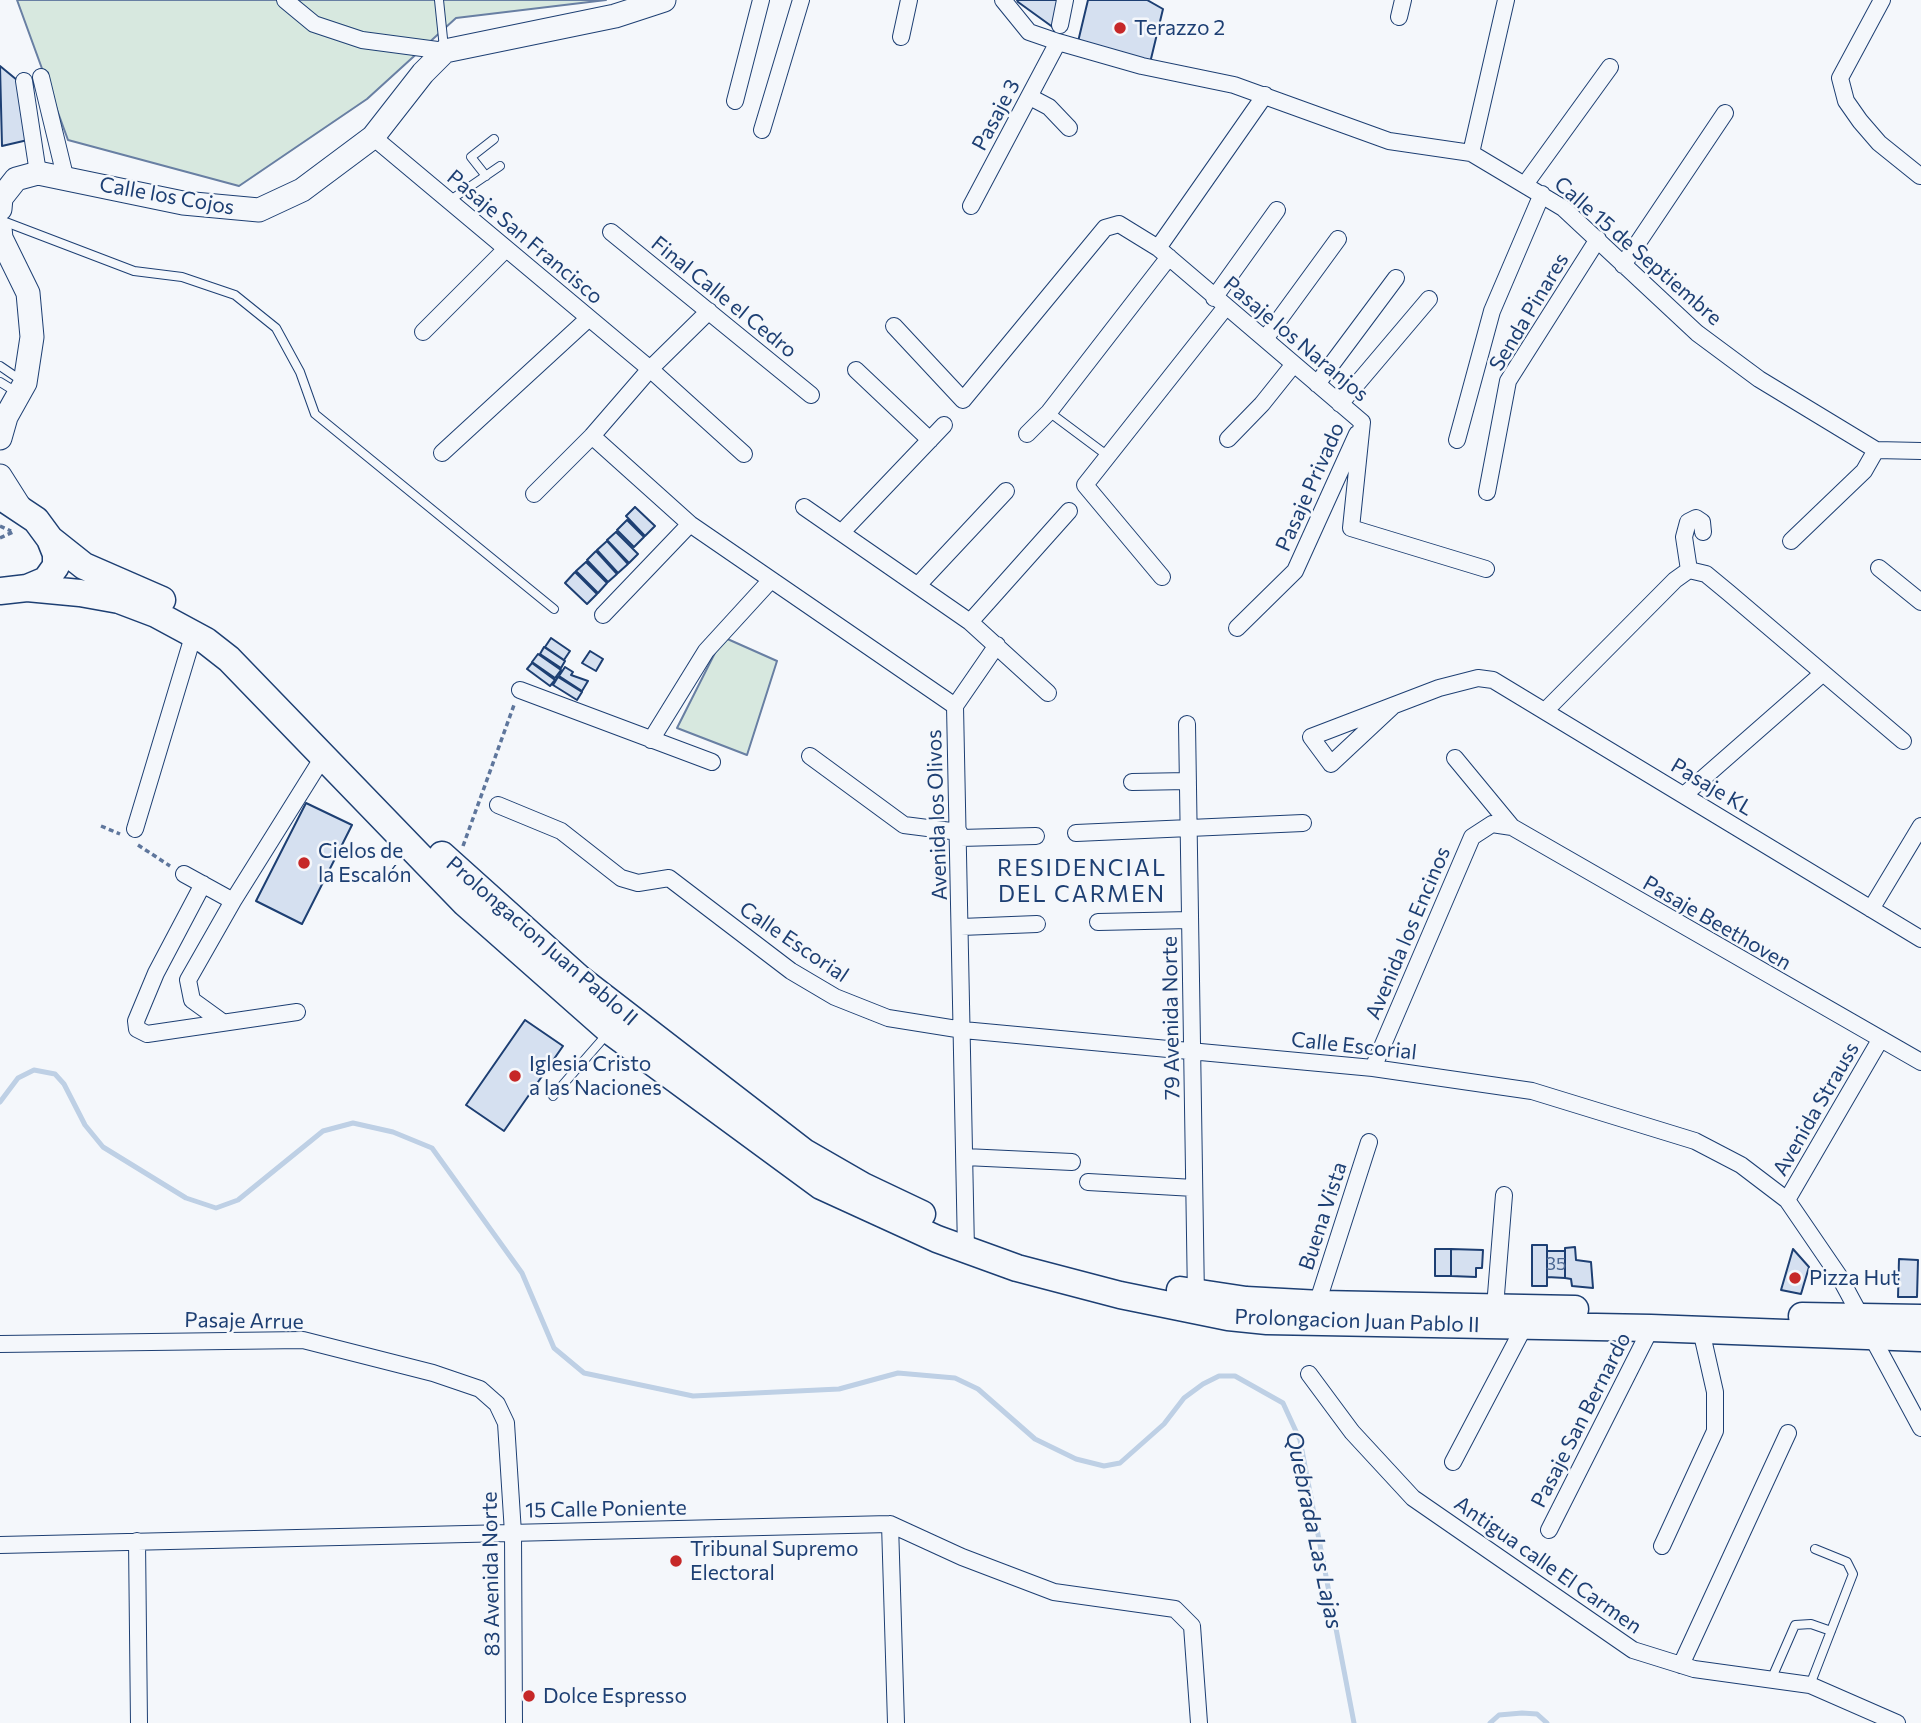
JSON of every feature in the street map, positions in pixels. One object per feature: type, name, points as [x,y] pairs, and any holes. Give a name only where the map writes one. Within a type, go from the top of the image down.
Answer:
[{"type":"main road","name":"Prolongacion Juan Pablo II","points":[[9,501],[36,520],[50,540],[78,562],[175,607],[240,648],[454,867],[624,1014],[804,1152],[1017,1268],[1120,1295],[1196,1302],[1495,1307],[1867,1327],[1921,1338]]},
{"type":"main road","points":[[27,588],[46,580],[56,566],[50,540]]},
{"type":"main road","name":"Prolongacion Juan Pablo II","points":[[0,591],[27,588],[106,597],[156,614],[194,633],[229,659],[465,903],[610,1031],[821,1186],[863,1207],[967,1241]]},
{"type":"main road","name":"Prolongacion Juan Pablo II","points":[[1196,1302],[1286,1322],[1701,1330],[1867,1327],[1921,1318]]},
{"type":"street","points":[[285,0],[314,23],[362,40],[445,51],[615,16],[664,0]]},
{"type":"street","points":[[735,101],[761,0]]},
{"type":"street","points":[[762,130],[802,0]]},
{"type":"street","points":[[901,37],[909,0]]},
{"type":"street","name":"Calle 15 de Septiembre","points":[[1003,0],[1029,32],[1058,42],[1142,66],[1198,75],[1265,95],[1389,141],[1471,153],[1542,194],[1598,239],[1697,333],[1759,379],[1876,450],[1921,451]]},
{"type":"street","points":[[1060,25],[1065,0]]},
{"type":"street","points":[[1399,17],[1403,0]]},
{"type":"street","points":[[1471,153],[1506,0]]},
{"type":"street","points":[[1882,0],[1840,78],[1846,101],[1860,121],[1879,143],[1920,176]]},
{"type":"street","name":"Pasaje 3","points":[[971,206],[1058,42]]},
{"type":"street","name":"Calle los Cojos","points":[[38,173],[65,176],[183,203],[258,209],[302,190],[373,137],[423,73],[445,51]]},
{"type":"street","points":[[1526,183],[1610,67]]},
{"type":"street","points":[[41,77],[65,176]]},
{"type":"street","points":[[0,209],[1,198],[16,179],[38,173],[24,81]]},
{"type":"street","points":[[1027,434],[1049,412],[1163,253],[1265,95]]},
{"type":"street","points":[[1030,97],[1049,107],[1069,128]]},
{"type":"street","points":[[1623,265],[1725,113]]},
{"type":"street","name":"Pasaje San Francisco","points":[[373,137],[650,369],[744,454]]},
{"type":"street","points":[[1457,440],[1492,311],[1542,194]]},
{"type":"street","points":[[1162,577],[1085,485],[1220,303],[1278,210]]},
{"type":"street","name":"Pasaje los Naranjos","points":[[894,326],[963,400],[1105,228],[1119,223],[1163,253],[1362,422],[1351,528],[1486,569]]},
{"type":"street","points":[[0,228],[1,238],[28,293],[33,337],[22,389],[2,426]]},
{"type":"street","name":"Final Calle el Cedro","points":[[611,232],[811,395]]},
{"type":"street","points":[[1265,339],[1338,239]]},
{"type":"street","name":"Senda Pinares","points":[[1487,492],[1508,382],[1598,239]]},
{"type":"street","points":[[423,332],[506,249]]},
{"type":"street","points":[[1317,384],[1396,278]]},
{"type":"street","points":[[1340,404],[1429,299]]},
{"type":"street","points":[[534,494],[592,436],[650,369],[709,312]]},
{"type":"street","points":[[442,453],[589,318]]},
{"type":"street","points":[[1228,439],[1294,364]]},
{"type":"street","points":[[856,370],[930,440]]},
{"type":"street","name":"Pasaje Privado","points":[[1237,628],[1295,571],[1362,422]]},
{"type":"street","points":[[842,532],[944,425]]},
{"type":"street","name":"Avenida los Olivos","points":[[592,436],[690,524],[955,706],[967,1241]]},
{"type":"street","points":[[1791,541],[1864,471],[1876,450]]},
{"type":"street","points":[[0,476],[9,501]]},
{"type":"street","points":[[919,584],[1006,491]]},
{"type":"street","points":[[804,507],[919,584],[970,622],[1048,694]]},
{"type":"street","points":[[970,622],[1069,511]]},
{"type":"street","points":[[1689,570],[1684,537],[1688,522],[1696,519],[1702,522],[1703,532]]},
{"type":"street","points":[[603,615],[690,524]]},
{"type":"street","points":[[1879,568],[1921,602]]},
{"type":"street","points":[[1545,711],[1675,580],[1689,570],[1706,574],[1903,741]]},
{"type":"street","points":[[651,740],[706,651],[770,581]]},
{"type":"street","points":[[130,835],[194,633]]},
{"type":"street","points":[[955,706],[996,645]]},
{"type":"street","points":[[1685,795],[1822,674]]},
{"type":"street","name":"Pasaje KL","points":[[1392,707],[1415,696],[1478,678],[1493,680],[1921,939]]},
{"type":"street","points":[[520,690],[712,762]]},
{"type":"street","points":[[1392,707],[1331,764],[1311,737],[1380,711],[1392,707]]},
{"type":"street","name":"79 Avenida Norte","points":[[1187,723],[1196,1302]]},
{"type":"street","points":[[810,756],[904,825],[959,835],[1036,836]]},
{"type":"street","points":[[220,1021],[192,1000],[188,984],[233,901],[323,757]]},
{"type":"street","points":[[1455,758],[1512,827]]},
{"type":"street","points":[[1132,782],[1188,781]]},
{"type":"street","name":"Calle Escorial","points":[[498,805],[561,831],[621,878],[638,883],[669,878],[791,971],[835,998],[888,1018],[963,1030],[1373,1068],[1532,1091],[1695,1141],[1741,1165],[1787,1200],[1839,1276],[1921,1428]]},
{"type":"street","points":[[1076,833],[1303,823]]},
{"type":"street","name":"Pasaje Beethoven","points":[[1492,824],[1512,827],[1921,1062]]},
{"type":"street","name":"Avenida los Encinos","points":[[1373,1068],[1472,837],[1492,824]]},
{"type":"street","points":[[1871,909],[1921,826]]},
{"type":"street","points":[[184,874],[233,901]]},
{"type":"street","points":[[203,884],[165,953],[136,1021],[137,1029],[147,1034],[220,1021],[297,1012]]},
{"type":"street","points":[[1098,922],[1190,920]]},
{"type":"street","points":[[961,927],[1037,924]]},
{"type":"street","name":"Avenida Strauss","points":[[1787,1200],[1880,1040]]},
{"type":"street","name":"Buena Vista","points":[[1317,1304],[1369,1142]]},
{"type":"street","points":[[965,1157],[1072,1162]]},
{"type":"street","points":[[1088,1182],[1194,1188]]},
{"type":"street","points":[[1495,1307],[1504,1195]]},
{"type":"street","points":[[1453,1462],[1524,1327]]},
{"type":"street","name":"Pasaje San Bernardo","points":[[1549,1530],[1651,1328]]},
{"type":"street","points":[[1662,1546],[1715,1431],[1716,1404],[1701,1330]]},
{"type":"street","name":"Pasaje Arrue","points":[[0,1344],[303,1340],[433,1373],[480,1389],[497,1404],[506,1423]]},
{"type":"street","name":"Antigua calle El Carmen","points":[[1309,1374],[1352,1432],[1413,1497],[1633,1650],[1681,1665],[1810,1685],[1897,1723]]},
{"type":"street","name":"83 Avenida Norte","points":[[506,1423],[513,1533],[514,1723]]},
{"type":"street","points":[[1681,1665],[1788,1433]]},
{"type":"street","points":[[890,1524],[896,1723]]},
{"type":"street","name":"15 Calle Poniente","points":[[0,1545],[890,1524],[962,1557],[1054,1592],[1175,1609],[1192,1626],[1199,1723]]},
{"type":"street","points":[[138,1541],[139,1723]]},
{"type":"lane","points":[[439,0],[445,51]]},
{"type":"lane","points":[[486,176],[471,157],[495,139]]},
{"type":"lane","points":[[449,201],[500,166]]},
{"type":"lane","points":[[0,220],[134,271],[182,277],[235,295],[276,328],[300,372],[315,414],[554,609]]},
{"type":"lane","points":[[0,366],[22,389]]},
{"type":"lane","points":[[0,382],[22,389]]},
{"type":"lane","points":[[1049,412],[1108,456]]},
{"type":"lane","points":[[553,1096],[610,1031]]},
{"type":"lane","points":[[1810,1685],[1853,1574],[1847,1562],[1815,1549]]},
{"type":"lane","points":[[1771,1680],[1795,1625],[1811,1624],[1831,1631]]},
{"type":"path","points":[[0,526],[19,537]]},
{"type":"path","points":[[454,867],[520,690]]},
{"type":"path","points":[[101,826],[130,835],[184,874]]},
{"type":"shaded area","points":[[17,0],[606,0],[456,18],[367,99],[239,186],[68,140]]},
{"type":"shaded area","points":[[723,637],[777,661],[747,755],[677,728]]},
{"type":"building","points":[[1017,0],[1060,0],[1054,28],[1018,2]]},
{"type":"building","name":"Terazzo 2","points":[[1088,0],[1147,0],[1163,9],[1150,63],[1077,46]]},
{"type":"building","points":[[0,66],[17,80],[32,139],[2,146]]},
{"type":"building","points":[[635,507],[655,526],[645,536],[626,516]]},
{"type":"building","points":[[627,520],[644,537],[634,547],[617,530]]},
{"type":"building","points":[[616,532],[638,554],[629,563],[607,540]]},
{"type":"building","points":[[607,541],[628,564],[618,573],[597,550]]},
{"type":"building","points":[[596,551],[617,574],[608,582],[587,560]]},
{"type":"building","points":[[586,562],[607,583],[598,593],[576,571]]},
{"type":"building","points":[[575,572],[597,594],[587,604],[565,583]]},
{"type":"building","points":[[551,638],[570,651],[564,660],[545,647]]},
{"type":"building","points":[[544,647],[565,661],[561,668],[540,654]]},
{"type":"building","points":[[590,651],[603,659],[596,671],[582,663]]},
{"type":"building","points":[[538,654],[561,670],[555,678],[532,662]]},
{"type":"building","points":[[532,663],[555,680],[550,686],[527,669]]},
{"type":"building","points":[[565,667],[573,672],[571,675],[588,681],[582,691],[559,676]]},
{"type":"building","points":[[558,677],[582,692],[577,700],[553,685]]},
{"type":"building","name":"Cielos de la Escalón","points":[[306,803],[352,825],[302,924],[256,901]]},
{"type":"building","name":"Iglesia Cristo a las Naciones","points":[[525,1020],[563,1046],[504,1131],[466,1105]]},
{"type":"building","points":[[1532,1245],[1547,1245],[1547,1286],[1532,1286]]},
{"type":"building","points":[[1575,1247],[1576,1260],[1591,1262],[1593,1288],[1572,1286],[1571,1279],[1565,1278],[1565,1248]]},
{"type":"building","points":[[1435,1249],[1451,1249],[1451,1276],[1435,1276]]},
{"type":"building","points":[[1451,1249],[1483,1250],[1482,1268],[1476,1268],[1476,1277],[1451,1276]]},
{"type":"building","name":"Pizza Hut","points":[[1793,1249],[1809,1267],[1801,1294],[1781,1290]]},
{"type":"building","points":[[1547,1251],[1565,1251],[1565,1278],[1547,1277]]},
{"type":"building","points":[[1899,1259],[1918,1260],[1917,1297],[1898,1297]]},
{"type":"waterway","name":"Quebrada Las Lajas","points":[[0,1102],[18,1078],[34,1070],[55,1074],[64,1084],[85,1125],[103,1147],[186,1198],[216,1208],[238,1200],[323,1131],[353,1123],[393,1132],[432,1148],[522,1273],[554,1348],[584,1373],[693,1396],[839,1389],[898,1373],[955,1378],[978,1389],[1035,1439],[1076,1459],[1104,1466],[1120,1463],[1164,1424],[1184,1398],[1203,1384],[1219,1376],[1235,1376],[1283,1403],[1300,1440],[1354,1723]]},
{"type":"waterway","name":"Quebrada Las Lajas","points":[[1490,1723],[1499,1715],[1522,1713],[1537,1714],[1547,1723]]},
{"type":"place","name":"Terazzo 2","points":[[1120,28]]},
{"type":"place","name":"Cielos de la Escalón","points":[[304,863]]},
{"type":"place","name":"Iglesia Cristo a las Naciones","points":[[515,1076]]},
{"type":"place","name":"Pizza Hut","points":[[1795,1278]]},
{"type":"place","name":"Tribunal Supremo Electoral","points":[[676,1561]]},
{"type":"place","name":"Dolce Espresso","points":[[529,1696]]},
{"type":"district","name":"RESIDENCIAL DEL CARMEN","points":[[1082,881]]}]
